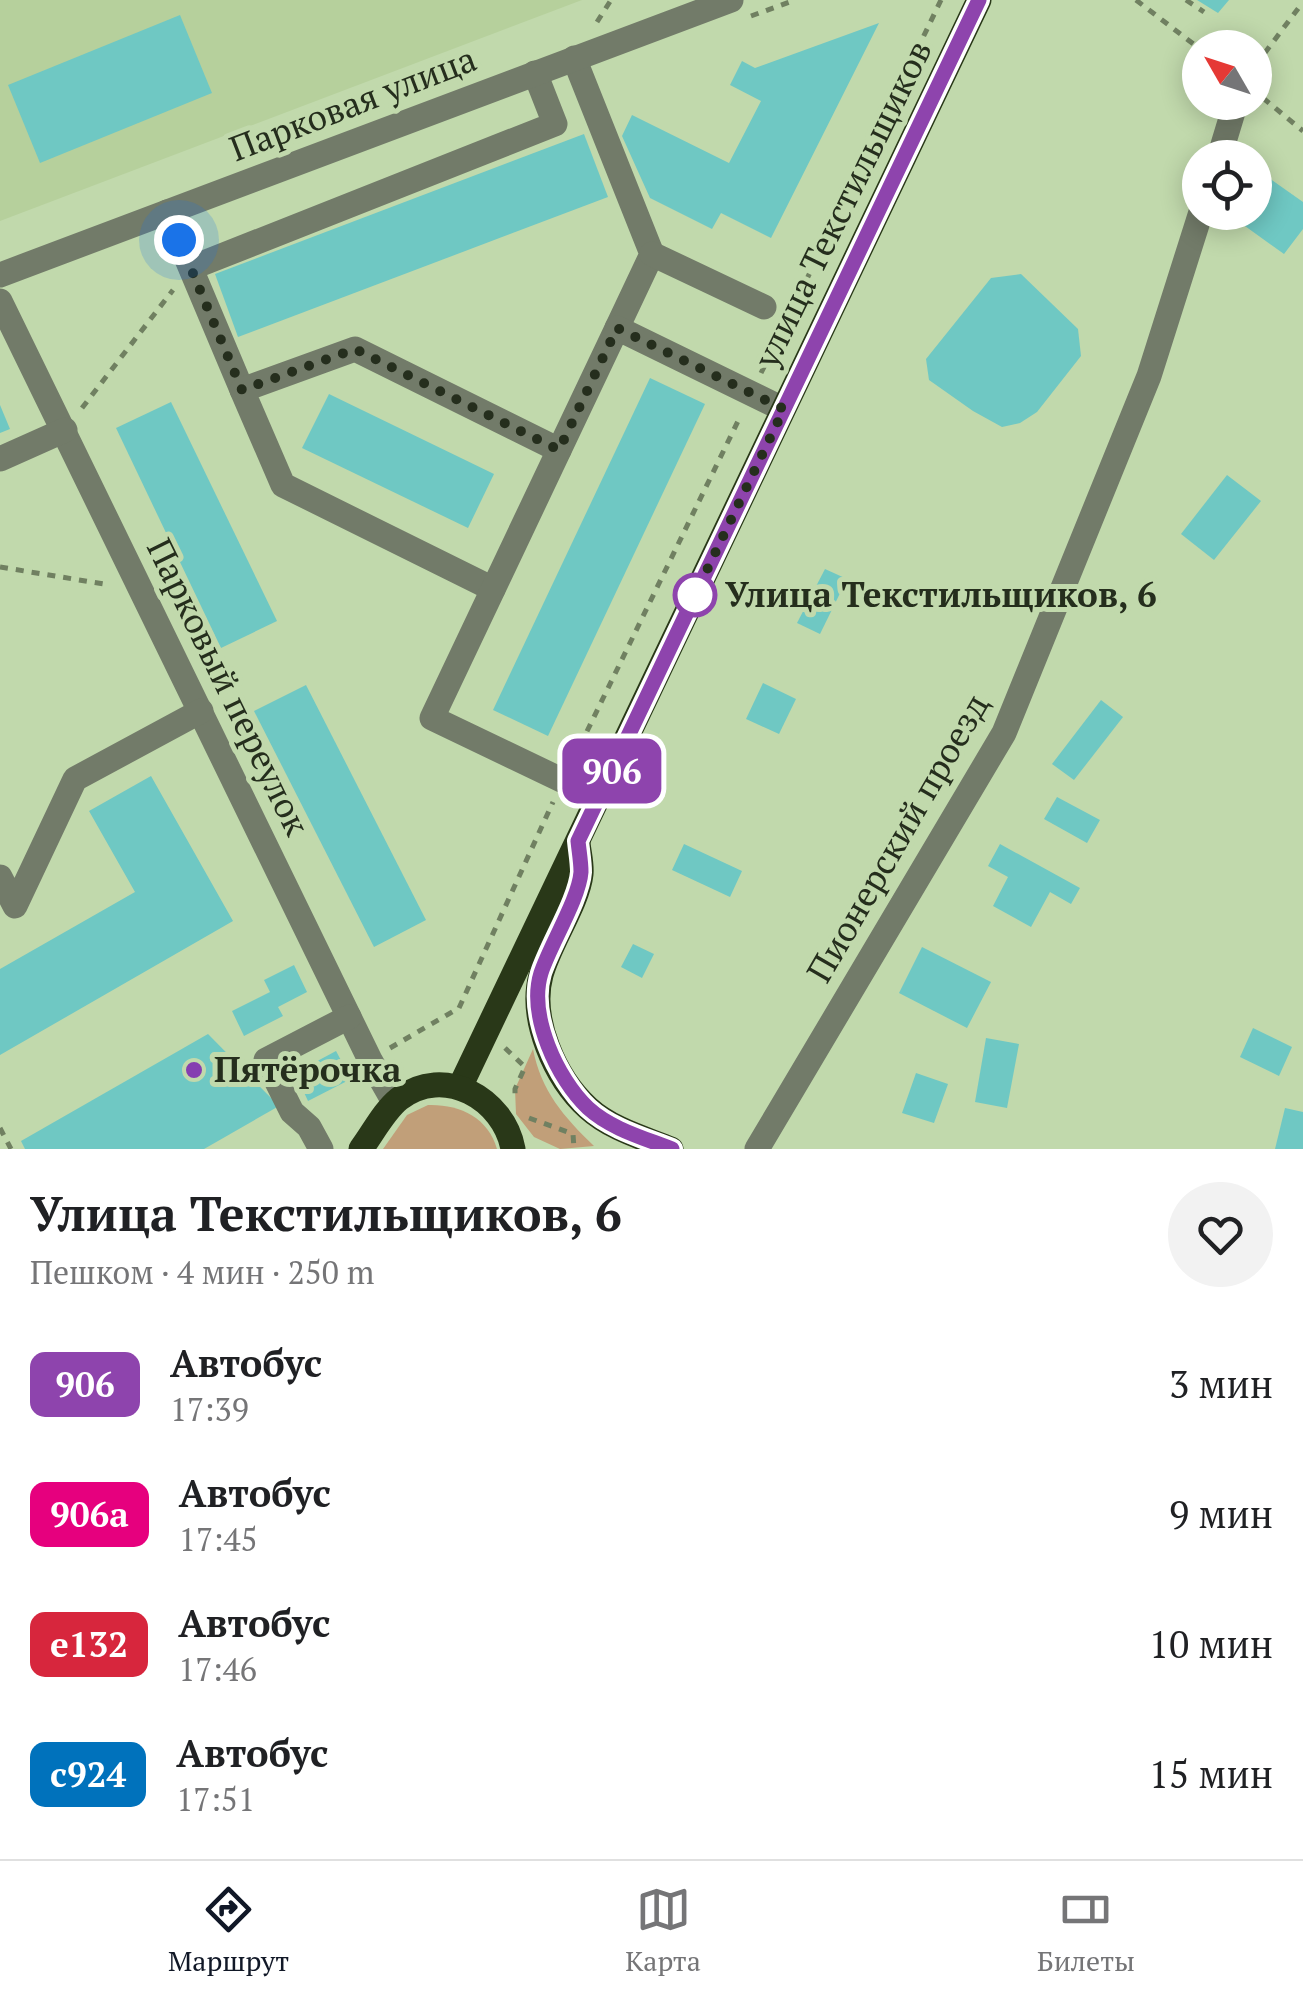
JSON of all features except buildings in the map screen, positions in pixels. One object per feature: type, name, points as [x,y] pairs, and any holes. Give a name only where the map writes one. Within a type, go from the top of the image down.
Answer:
[{"type":"main road","name":"улица Текстильщиков","points":[[460,1087],[979,0]]},
{"type":"main road","points":[[578,841],[581,875],[540,977],[540,1021],[548,1046],[588,1108],[614,1126],[672,1149]]},
{"type":"main road","points":[[362,1149],[394,1102],[422,1089],[460,1087],[494,1107],[509,1134],[512,1149]]},
{"type":"street","name":"Парковая улица","points":[[0,275],[730,0]]},
{"type":"street","points":[[574,58],[652,254],[764,307]]},
{"type":"street","points":[[191,268],[555,124],[536,73]]},
{"type":"street","points":[[167,212],[283,485],[493,590]]},
{"type":"street","name":"Пионерский проезд","points":[[758,1149],[1004,733],[1149,376],[1195,230]]},
{"type":"street","points":[[599,798],[432,718],[652,254]]},
{"type":"street","name":"Парковый переулок","points":[[0,301],[394,1102]]},
{"type":"street","points":[[617,328],[784,409]]},
{"type":"street","points":[[242,390],[355,349],[559,450]]},
{"type":"street","points":[[0,458],[65,430]]},
{"type":"street","points":[[0,877],[16,906],[75,778],[201,710]]},
{"type":"street","points":[[321,1149],[310,1127],[292,1112],[266,1060],[350,1017]]},
{"type":"path","points":[[459,1008],[564,780],[941,0]]},
{"type":"path","points":[[1136,0],[1182,35]]},
{"type":"path","points":[[1186,0],[1204,12]]},
{"type":"path","points":[[1272,43],[1303,2]]},
{"type":"path","points":[[1272,106],[1303,131]]},
{"type":"path","points":[[65,430],[191,268]]},
{"type":"path","points":[[0,567],[143,590]]},
{"type":"path","points":[[0,1128],[11,1149]]},
{"type":"shaded area","points":[[0,0],[582,0],[0,221]]},
{"type":"shaded area","points":[[533,1049],[555,1102],[594,1146],[560,1149],[534,1137],[516,1114],[515,1089]]},
{"type":"shaded area","points":[[428,1105],[451,1107],[471,1115],[487,1128],[497,1149],[383,1149],[407,1115]]},
{"type":"bus line","name":"906","points":[[672,1149],[614,1126],[588,1108],[571,1086],[548,1046],[540,1021],[540,977],[581,875],[578,841],[979,0]]},
{"type":"place","name":"Улица Текстильщиков, 6","points":[[695,595]]},
{"type":"place","name":"Пятёрочка","points":[[194,1070]]},
{"type":"route","points":[[179,240],[242,390],[355,349],[559,450],[617,328],[784,409],[695,595]]}]
